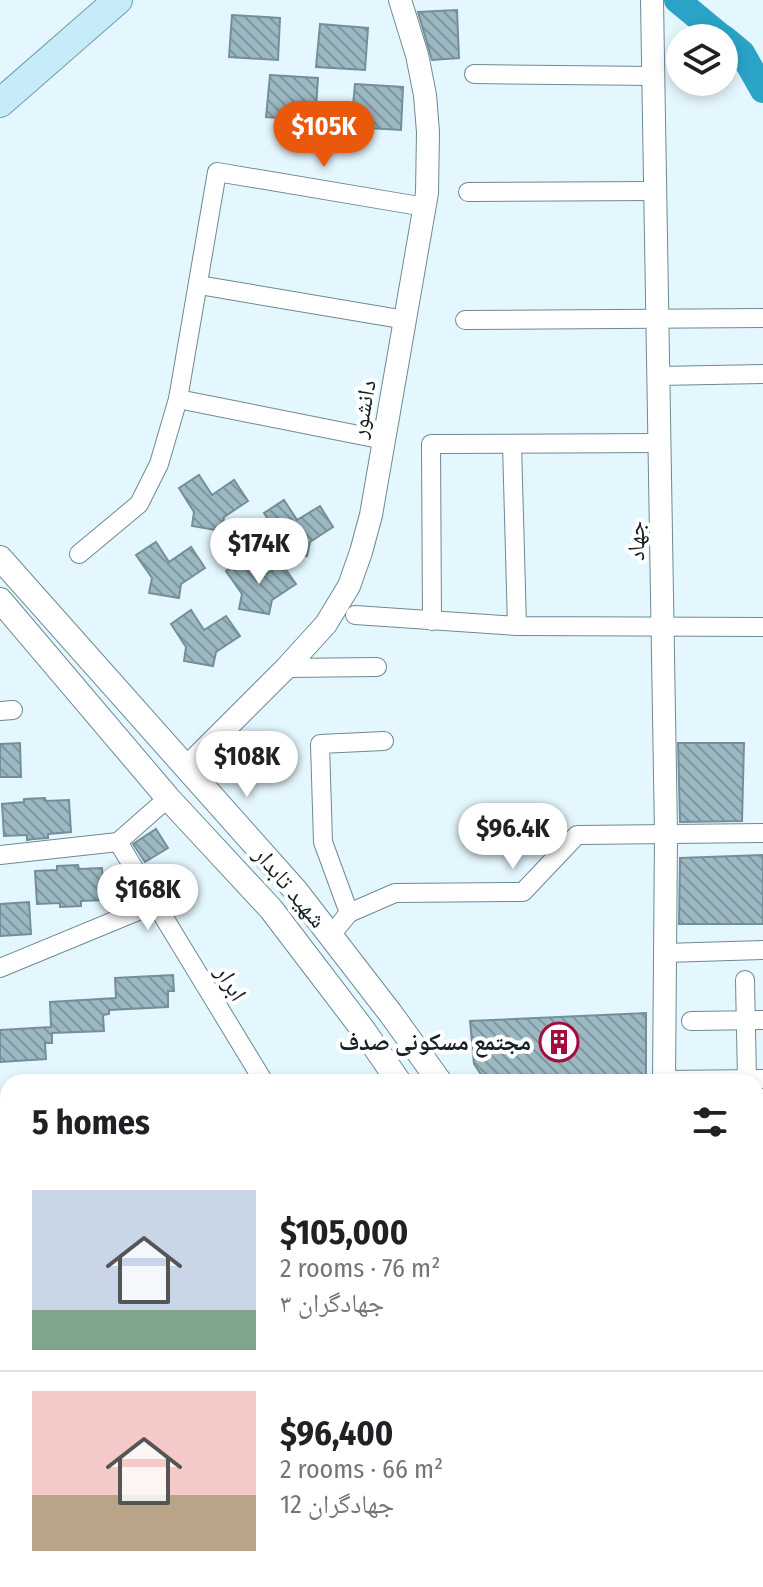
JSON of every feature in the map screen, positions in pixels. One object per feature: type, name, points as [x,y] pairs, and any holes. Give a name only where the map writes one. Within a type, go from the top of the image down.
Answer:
[{"type":"main road","points":[[0,103],[118,0]]},
{"type":"main road","name":"شهید تابدار","points":[[0,558],[296,891],[434,1074]]},
{"type":"main road","points":[[6,606],[31,594]]},
{"type":"main road","name":"شهید تابدار","points":[[6,606],[168,798],[271,909],[394,1074]]},
{"type":"street","name":"دانشور","points":[[187,767],[326,624],[349,586],[361,552],[371,515],[425,207],[428,132],[425,95],[417,55],[400,0]]},
{"type":"street","name":"جهاد","points":[[652,0],[666,834],[664,1074]]},
{"type":"street","points":[[474,74],[654,76]]},
{"type":"street","points":[[79,554],[139,504],[159,464],[178,399],[217,172],[425,207]]},
{"type":"street","points":[[468,192],[656,191]]},
{"type":"street","points":[[199,285],[406,320]]},
{"type":"street","points":[[465,320],[763,318]]},
{"type":"street","points":[[659,376],[763,374]]},
{"type":"street","points":[[178,399],[384,440]]},
{"type":"street","points":[[432,621],[431,444],[660,443]]},
{"type":"street","points":[[512,444],[517,626]]},
{"type":"street","points":[[355,615],[517,626],[763,627]]},
{"type":"street","points":[[286,668],[377,667]]},
{"type":"street","points":[[349,913],[323,842],[320,744],[384,741]]},
{"type":"street","points":[[0,855],[118,842],[168,798]]},
{"type":"street","points":[[331,935],[349,913],[395,893],[523,892],[577,835],[763,833]]},
{"type":"street","name":"ابرار","points":[[118,842],[259,1074]]},
{"type":"street","points":[[0,968],[155,904]]},
{"type":"street","points":[[665,953],[763,950]]},
{"type":"street","points":[[745,980],[754,1021],[755,1074]]},
{"type":"street","points":[[691,1021],[754,1021]]},
{"type":"building","points":[[457,10],[459,58],[432,60],[418,12]]},
{"type":"building","points":[[232,15],[280,18],[278,60],[229,57]]},
{"type":"building","points":[[320,24],[368,28],[365,70],[316,67]]},
{"type":"building","points":[[270,75],[318,78],[315,121],[266,117]]},
{"type":"building","points":[[355,84],[403,87],[401,130],[351,127]]},
{"type":"building","points":[[199,475],[212,495],[234,480],[248,501],[224,517],[222,531],[192,526],[194,512],[179,488]]},
{"type":"building","points":[[284,500],[297,520],[320,506],[333,527],[310,542],[307,556],[277,551],[280,537],[264,513]]},
{"type":"building","points":[[156,542],[169,562],[191,547],[205,568],[181,584],[179,598],[149,593],[152,578],[136,555]]},
{"type":"building","points":[[246,558],[260,578],[282,564],[296,584],[272,600],[269,614],[239,609],[242,594],[226,571]]},
{"type":"building","points":[[191,610],[204,630],[226,616],[240,636],[216,652],[213,666],[184,661],[186,647],[171,624]]},
{"type":"building","points":[[20,743],[21,777],[0,777],[0,744]]},
{"type":"building","points":[[678,743],[744,743],[742,821],[680,822]]},
{"type":"building","points":[[45,798],[46,801],[69,800],[71,832],[27,840],[27,835],[4,836],[2,804]]},
{"type":"building","points":[[156,829],[168,848],[145,862],[133,844]]},
{"type":"building","points":[[763,855],[763,924],[679,924],[680,858]]},
{"type":"building","points":[[78,865],[79,869],[102,868],[104,900],[81,901],[81,906],[37,904],[35,871]]},
{"type":"building","points":[[29,902],[31,934],[0,936],[0,904]]},
{"type":"building","points":[[173,975],[174,991],[168,991],[168,1007],[109,1010],[109,1014],[103,1015],[104,1031],[52,1033],[52,1043],[45,1043],[46,1059],[0,1062],[0,1030],[51,1027],[50,1002],[116,998],[115,978]]},
{"type":"building","name":"مجتمع مسکونی صدف","points":[[646,1013],[646,1074],[481,1074],[474,1064],[470,1021]]},
{"type":"waterway","points":[[677,0],[706,24]]},
{"type":"waterway","points":[[738,50],[763,90]]},
{"type":"place","name":"مجتمع مسکونی صدف","points":[[559,1042]]}]
